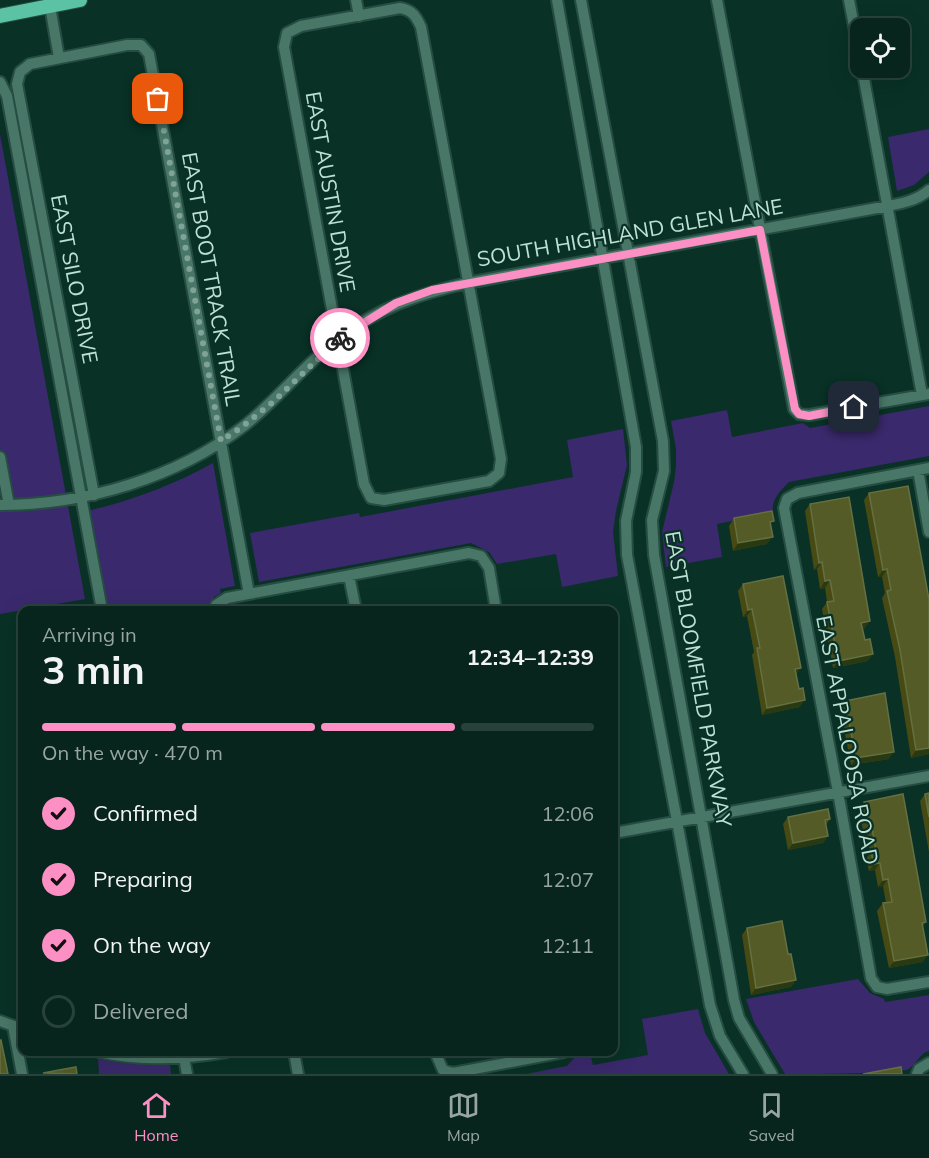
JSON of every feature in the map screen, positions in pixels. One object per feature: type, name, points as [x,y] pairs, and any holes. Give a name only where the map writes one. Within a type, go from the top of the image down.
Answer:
[{"type":"main road","points":[[0,15],[80,0]]},
{"type":"street","points":[[356,0],[359,16],[400,8],[409,10],[421,27],[467,283]]},
{"type":"street","points":[[556,0],[636,447],[636,472],[626,521],[627,555],[710,1005],[720,1036],[743,1074]]},
{"type":"street","name":"EAST BLOOMFIELD PARKWAY","points":[[581,0],[663,441],[664,471],[652,520],[654,555],[739,1018],[772,1074]]},
{"type":"street","points":[[717,0],[792,402],[799,414],[809,416],[926,394],[864,78]]},
{"type":"street","points":[[849,0],[852,18]]},
{"type":"street","points":[[50,6],[59,58]]},
{"type":"street","name":"EAST AUSTIN DRIVE","points":[[359,16],[301,26],[287,33],[284,47],[364,484],[371,498],[384,500],[489,481],[499,473],[501,459],[467,283]]},
{"type":"street","name":"EAST BOOT TRACK TRAIL","points":[[59,58],[127,45],[141,45],[149,54],[249,594]]},
{"type":"street","name":"EAST SILO DRIVE","points":[[59,58],[30,64],[20,72],[17,84],[94,495]]},
{"type":"street","points":[[0,82],[7,96],[101,606]]},
{"type":"street","name":"SOUTH HIGHLAND GLEN LANE","points":[[4,505],[81,498],[141,480],[171,468],[242,427],[273,402],[338,339],[396,303],[432,290],[888,206],[907,202],[929,190]]},
{"type":"street","points":[[0,458],[4,505]]},
{"type":"street","points":[[923,470],[929,532]]},
{"type":"street","name":"EAST APPALOOSA ROAD","points":[[923,470],[798,493],[787,499],[784,508],[838,792],[870,978],[877,987],[887,989],[929,982]]},
{"type":"street","points":[[218,606],[227,598],[469,554],[482,555],[489,568],[495,606]]},
{"type":"street","points":[[349,576],[355,606]]},
{"type":"street","points":[[618,832],[929,776]]},
{"type":"street","points":[[0,1021],[18,1027]]},
{"type":"street","points":[[20,1056],[22,1074]]},
{"type":"street","points":[[183,1056],[187,1074]]},
{"type":"street","points":[[295,1056],[298,1074]]},
{"type":"street","points":[[437,1056],[442,1070],[453,1073],[543,1056]]},
{"type":"street","points":[[918,1072],[929,1063]]},
{"type":"shaded area","points":[[929,129],[929,172],[914,185],[897,191],[888,137]]},
{"type":"shaded area","points":[[0,134],[85,599],[45,606],[18,606],[18,611],[0,614],[0,505],[8,505],[0,457]]},
{"type":"shaded area","points":[[929,406],[929,456],[789,482],[779,492],[773,513],[717,524],[722,557],[666,567],[662,532],[676,466],[676,449],[671,421],[727,410],[732,437],[803,423],[810,428]]},
{"type":"shaded area","points":[[623,429],[627,465],[613,532],[618,576],[562,587],[556,554],[497,564],[489,552],[471,543],[259,582],[250,533],[359,513],[360,517],[573,477],[567,440]]},
{"type":"shaded area","points":[[213,463],[235,586],[220,589],[221,593],[214,597],[208,606],[104,606],[87,511],[152,492]]},
{"type":"shaded area","points":[[858,979],[870,993],[884,999],[885,1002],[929,995],[929,1051],[906,1070],[785,1074],[754,1022],[746,999]]},
{"type":"shaded area","points":[[698,1009],[705,1033],[729,1074],[526,1074],[567,1066],[576,1056],[591,1056],[593,1065],[648,1055],[642,1019]]},
{"type":"shaded area","points":[[98,1059],[124,1063],[170,1065],[171,1074],[99,1074]]},
{"type":"building","points":[[908,486],[929,599],[929,748],[916,750],[900,650],[887,591],[891,590],[887,569],[883,570],[869,493]]},
{"type":"building","points":[[849,497],[870,621],[861,623],[865,640],[870,639],[873,654],[838,661],[827,602],[834,601],[830,580],[825,581],[822,562],[819,563],[810,504]]},
{"type":"building","points":[[772,511],[774,521],[770,522],[773,537],[738,543],[734,518]]},
{"type":"building","points":[[783,576],[801,668],[795,669],[799,689],[803,688],[805,700],[767,708],[757,648],[760,648],[752,609],[748,610],[743,584]]},
{"type":"building","points":[[885,693],[894,752],[856,758],[845,701]]},
{"type":"building","points":[[929,793],[929,817],[925,794]]},
{"type":"building","points":[[903,794],[926,922],[922,923],[928,955],[894,961],[883,903],[892,902],[888,879],[883,880],[880,863],[874,864],[871,852],[876,851],[864,802]]},
{"type":"building","points":[[828,809],[830,819],[825,820],[828,836],[793,843],[788,817]]},
{"type":"building","points":[[782,921],[796,980],[756,988],[747,928]]},
{"type":"building","points":[[1,1040],[8,1074],[0,1074]]},
{"type":"building","points":[[76,1067],[77,1074],[43,1073]]},
{"type":"building","points":[[901,1067],[902,1074],[863,1074]]},
{"type":"way so far","points":[[158,99],[221,441],[273,402],[340,338]]},
{"type":"route","points":[[340,338],[362,322],[396,303],[432,290],[760,230],[795,409],[799,414],[809,416],[854,407]]}]
